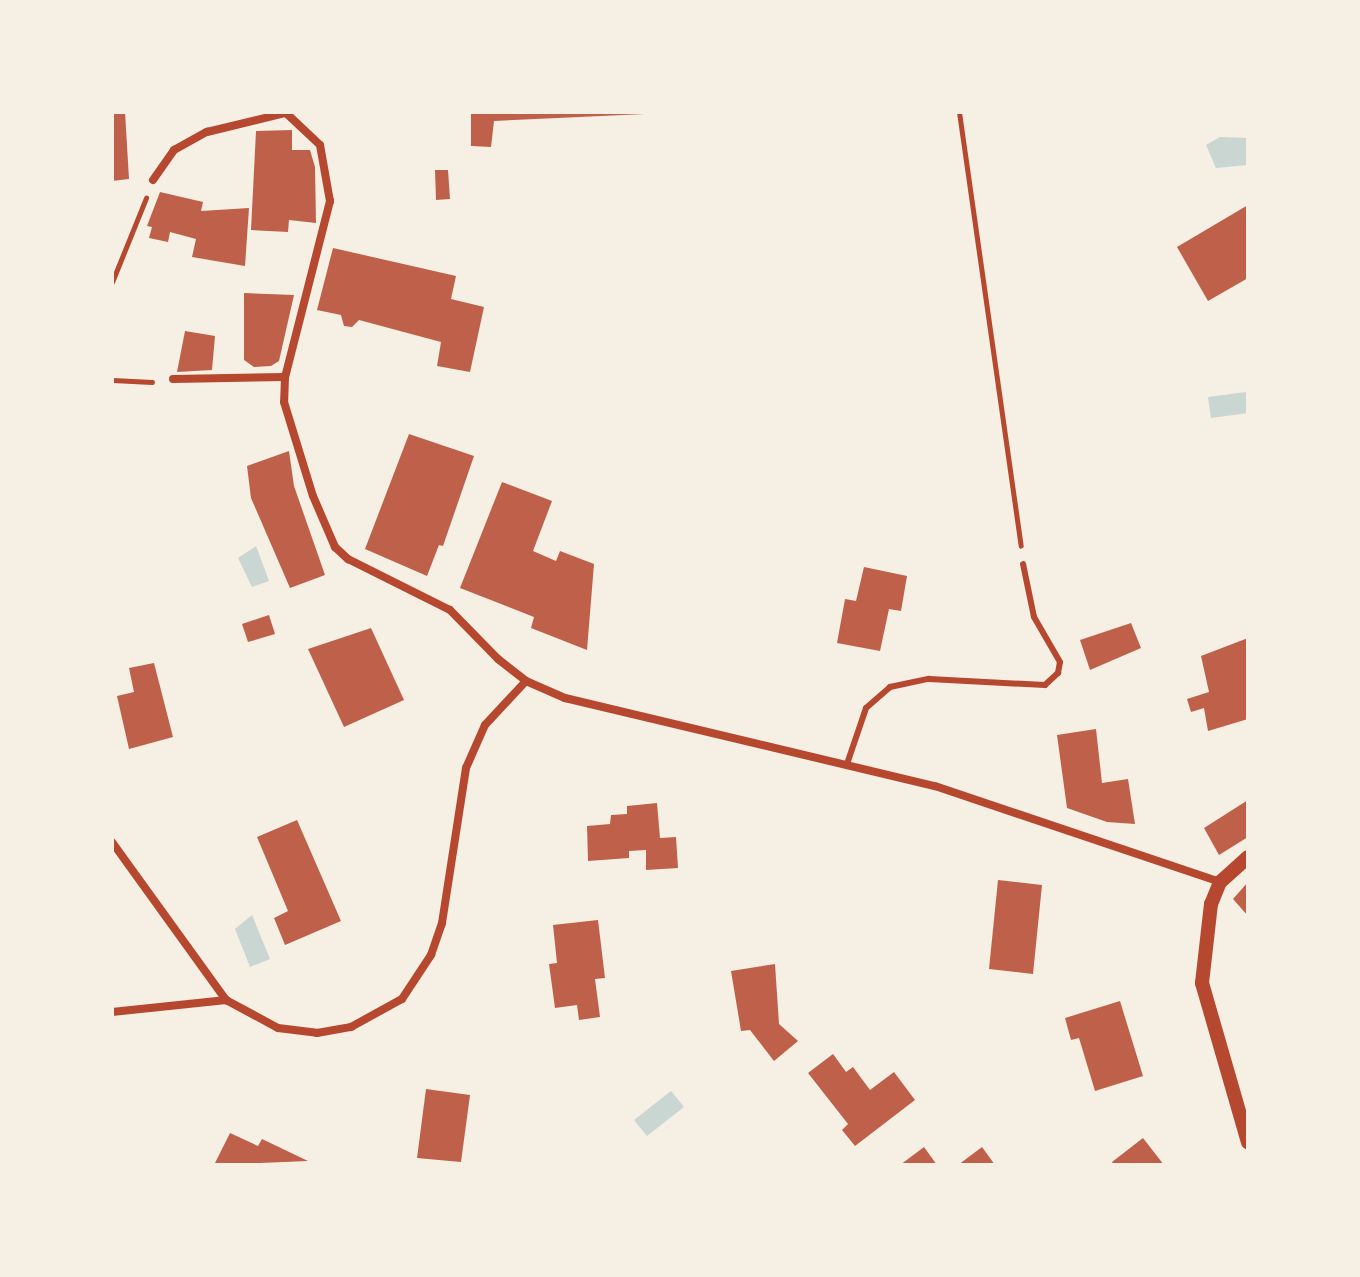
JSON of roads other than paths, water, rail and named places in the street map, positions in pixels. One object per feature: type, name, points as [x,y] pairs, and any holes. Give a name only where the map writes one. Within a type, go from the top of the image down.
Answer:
[{"type":"street","points":[[153,180],[174,150],[207,132],[285,112],[320,145],[330,201],[285,377],[284,402],[299,458],[335,547],[364,571],[450,610],[526,681],[565,698],[848,761],[1220,882]]},
{"type":"street","points":[[173,379],[285,377]]},
{"type":"street","points":[[112,842],[226,1000],[278,1028],[317,1033],[351,1027],[402,999],[431,955],[442,923],[466,768],[485,725],[526,681]]},
{"type":"street","points":[[1248,857],[1220,882],[1205,935],[1202,983],[1248,1142]]},
{"type":"street","points":[[112,1012],[226,1000]]},
{"type":"lane","points":[[848,761],[866,708],[890,687],[929,679],[1045,685],[1058,673],[1060,662],[1034,617],[1023,564]]}]
